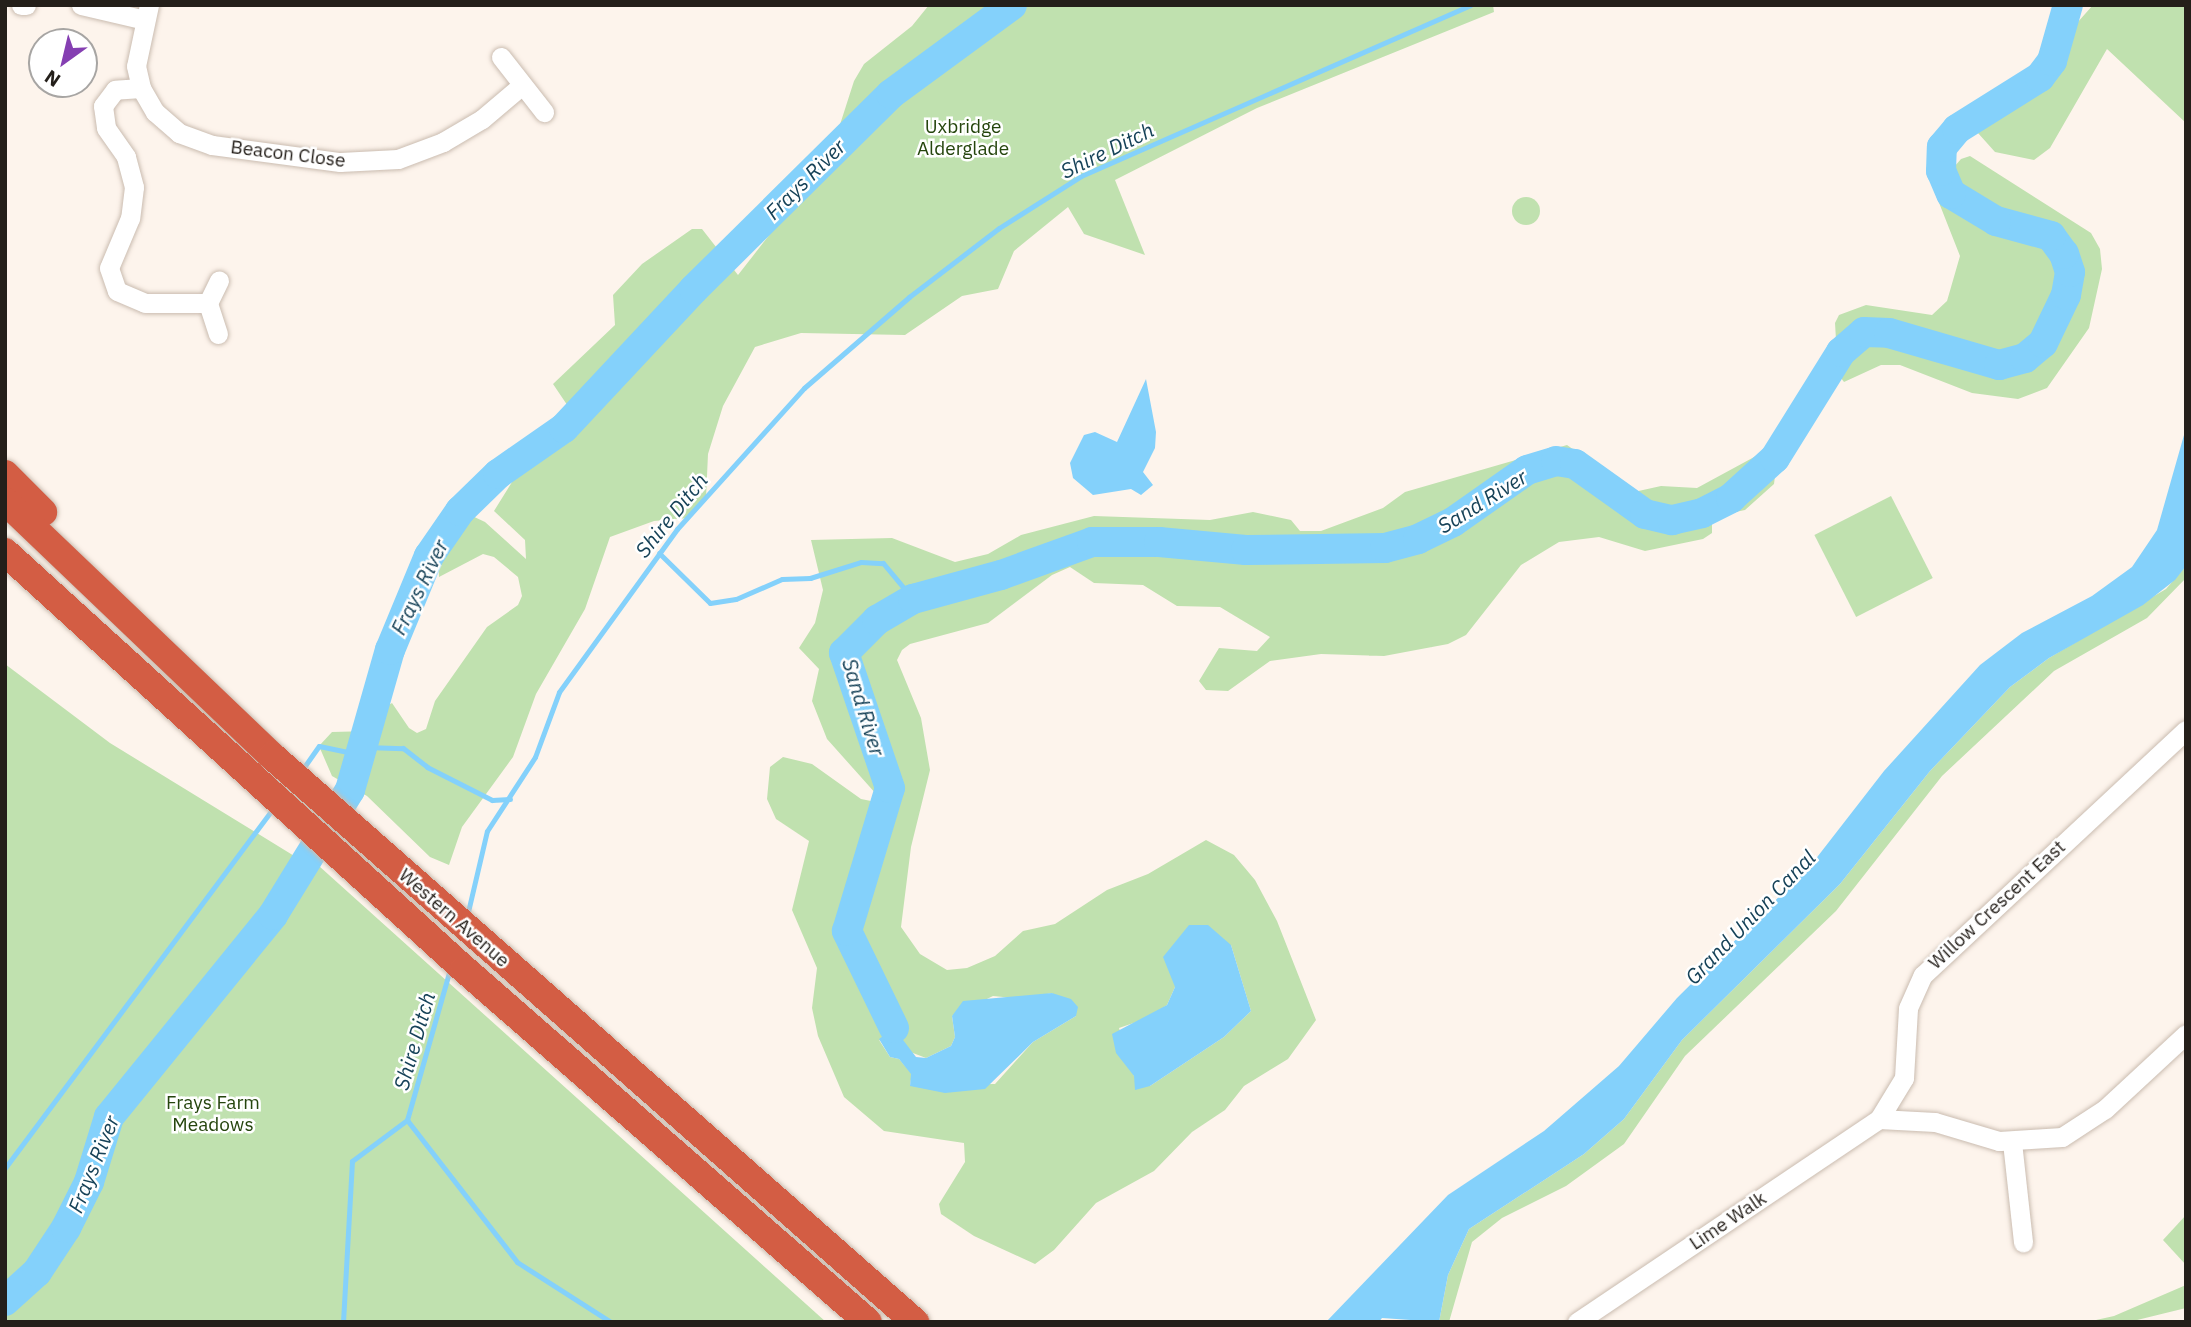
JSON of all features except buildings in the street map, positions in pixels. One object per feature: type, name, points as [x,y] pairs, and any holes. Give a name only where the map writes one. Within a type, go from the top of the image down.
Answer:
[{"type":"highway","points":[[5,474],[133,615]]},
{"type":"highway","points":[[5,501],[133,615]]},
{"type":"highway","name":"Western Avenue","points":[[5,552],[464,969],[860,1314]]},
{"type":"highway","points":[[5,561],[68,612]]},
{"type":"highway","name":"Western Avenue","points":[[133,615],[242,728],[454,919],[874,1283],[915,1322]]},
{"type":"street","points":[[21,5],[26,5]]},
{"type":"street","points":[[81,5],[147,13],[136,66],[141,88],[116,90],[103,106],[106,128],[126,157],[134,187],[130,218],[109,268],[117,291],[145,303],[208,303]]},
{"type":"street","points":[[501,57],[521,86],[544,112]]},
{"type":"street","name":"Beacon Close","points":[[141,88],[155,111],[179,133],[212,145],[340,162],[398,159],[421,152],[482,119],[521,86]]},
{"type":"street","points":[[218,334],[208,303],[219,280]]},
{"type":"street","name":"Willow Crescent East","points":[[1879,1119],[1904,1078],[1908,1008],[1927,969],[2186,730]]},
{"type":"street","points":[[1879,1119],[1935,1122],[2012,1142],[2049,1140],[2080,1128],[2186,1034]]},
{"type":"street","name":"Lime Walk","points":[[1577,1322],[1879,1119]]},
{"type":"street","points":[[2012,1142],[2023,1242]]},
{"type":"green space","name":"Uxbridge Alderglade","points":[[929,5],[1493,5],[1494,12],[1257,108],[1115,180],[1145,255],[1084,234],[1068,207],[1014,251],[998,289],[962,296],[905,335],[801,333],[755,347],[723,406],[708,454],[706,498],[688,518],[654,521],[610,537],[585,609],[536,694],[513,757],[462,827],[449,865],[430,857],[367,796],[332,776],[319,746],[332,732],[370,731],[376,713],[392,703],[409,728],[417,733],[426,729],[435,701],[487,627],[518,605],[522,596],[518,577],[494,557],[483,554],[439,577],[438,556],[451,518],[468,514],[485,522],[526,559],[525,540],[494,511],[517,474],[582,427],[553,384],[615,325],[613,295],[642,264],[692,229],[702,229],[738,275],[785,215],[836,137],[854,81],[864,64],[912,26]]},
{"type":"green space","points":[[2093,5],[2186,5],[2186,123],[2107,49],[2050,148],[2034,160],[1995,152],[1969,123],[1967,113],[2002,97],[2021,97],[2039,89],[2077,23]]},
{"type":"green space","points":[[1970,156],[2091,233],[2100,249],[2102,269],[2089,328],[2047,388],[2018,399],[1972,393],[1900,365],[1881,365],[1844,382],[1838,374],[1835,323],[1839,315],[1866,305],[1932,315],[1947,301],[1960,256],[1934,190],[1961,159]]},
{"type":"green space","points":[[1526,197],[1536,201],[1540,211],[1536,221],[1526,225],[1516,221],[1512,211],[1516,201]]},
{"type":"green space","points":[[1567,445],[1634,492],[1661,486],[1697,488],[1756,456],[1775,476],[1774,484],[1745,510],[1712,517],[1712,533],[1703,539],[1645,551],[1599,537],[1559,542],[1521,565],[1466,635],[1448,644],[1384,656],[1321,654],[1270,661],[1228,691],[1206,690],[1199,681],[1219,648],[1257,651],[1270,637],[1220,607],[1177,606],[1143,585],[1094,583],[1070,567],[1052,575],[988,623],[910,644],[902,650],[897,660],[921,718],[930,770],[911,847],[901,927],[920,954],[947,970],[967,968],[995,956],[1023,931],[1055,924],[1107,890],[1148,874],[1206,840],[1234,855],[1255,880],[1277,921],[1316,1020],[1288,1059],[1244,1086],[1225,1110],[1192,1132],[1154,1171],[1096,1203],[1054,1250],[1035,1264],[974,1236],[941,1214],[939,1204],[965,1162],[964,1143],[884,1131],[844,1097],[818,1036],[812,1008],[817,968],[792,910],[809,841],[776,819],[767,799],[770,767],[783,757],[812,764],[861,799],[871,801],[877,795],[827,739],[812,701],[819,669],[799,648],[815,623],[823,590],[811,540],[892,538],[955,562],[988,554],[1021,535],[1094,516],[1210,520],[1253,512],[1291,520],[1300,531],[1321,531],[1383,508],[1405,492]],"holes":[[[1231,945],[1251,1011],[1224,1037],[1150,1086],[1134,1076],[1119,1028],[1148,1018],[1167,1005],[1175,987]],[[1052,993],[1076,1016],[1033,1042],[995,1084],[910,1085],[912,1074],[899,1059],[890,1057],[879,1040],[926,1058],[951,1046],[955,1037],[952,1016],[993,996],[1022,999]]]},
{"type":"green space","points":[[1891,496],[1933,578],[1856,617],[1814,535]]},
{"type":"green space","points":[[2186,566],[2186,578],[2147,618],[2054,671],[1942,776],[1836,911],[1685,1056],[1624,1144],[1566,1186],[1502,1218],[1472,1242],[1449,1322],[1439,1322],[1448,1275],[1469,1229],[1584,1154],[1624,1119],[1682,1040],[1840,884],[1930,771],[2010,687],[2049,658],[2166,589]]},
{"type":"green space","name":"Frays Farm Meadows","points":[[5,664],[110,743],[304,862],[296,877],[309,857],[826,1322],[5,1322]]},
{"type":"green space","points":[[2186,1215],[2186,1265],[2163,1240]]},
{"type":"green space","points":[[2186,1285],[2186,1308],[2129,1322],[2087,1322],[2114,1316]]},
{"type":"water","points":[[1146,379],[1156,432],[1155,448],[1143,472],[1153,485],[1141,495],[1131,489],[1093,495],[1073,478],[1070,463],[1084,435],[1095,432],[1117,442]]},
{"type":"water","points":[[2186,428],[2186,566],[2175,580],[2143,605],[2049,658],[2010,687],[1930,771],[1840,884],[1682,1040],[1624,1119],[1584,1154],[1469,1229],[1448,1275],[1439,1322],[1382,1318],[1379,1322],[1326,1322],[1448,1195],[1544,1131],[1619,1066],[1677,998],[1811,865],[1884,771],[1980,665],[2022,633],[2092,596],[2132,567],[2157,530]]},
{"type":"water","points":[[1189,925],[1208,925],[1231,945],[1251,1011],[1224,1037],[1150,1086],[1135,1090],[1134,1076],[1116,1053],[1112,1034],[1167,1005],[1175,987],[1163,957]]},
{"type":"water","points":[[1052,993],[1071,999],[1078,1007],[1076,1016],[1033,1042],[985,1089],[945,1093],[910,1086],[911,1074],[899,1059],[890,1057],[879,1039],[894,1028],[916,1057],[926,1058],[951,1046],[955,1037],[952,1016],[963,1001]]},
{"type":"waterway","name":"Frays River","points":[[5,1301],[37,1272],[66,1228],[89,1182],[109,1117],[273,915],[350,790],[390,650],[429,556],[460,511],[498,474],[564,428],[694,289],[891,94],[1012,5]]},
{"type":"waterway","name":"Shire Ditch","points":[[467,916],[487,831],[535,757],[559,692],[677,529],[804,388],[909,297],[999,228],[1081,176],[1470,5]]},
{"type":"waterway","name":"Sand River","points":[[894,1028],[847,931],[890,788],[844,653],[877,620],[913,599],[1001,575],[1092,542],[1159,542],[1246,550],[1385,548],[1418,539],[1453,522],[1527,470],[1556,461],[1575,464],[1645,514],[1672,520],[1702,513],[1731,498],[1775,458],[1841,352],[1864,332],[1889,333],[1999,365],[2025,358],[2043,343],[2066,295],[2070,272],[2064,254],[2051,236],[1996,221],[1951,194],[1941,171],[1942,147],[1957,129],[2040,77],[2052,61],[2068,5]]},
{"type":"waterway","points":[[659,553],[710,603],[736,599],[782,579],[810,578],[861,562],[883,563],[913,599]]},
{"type":"waterway","points":[[302,770],[319,746],[362,755]]},
{"type":"waterway","points":[[365,747],[403,748],[427,767],[492,800],[510,799]]},
{"type":"waterway","points":[[5,1168],[273,808]]},
{"type":"waterway","name":"Shire Ditch","points":[[450,969],[407,1120],[517,1262],[611,1322]]},
{"type":"waterway","points":[[343,1322],[352,1161],[407,1120]]},
{"type":"water label","name":"Grand Union Canal","points":[[1750,917]]}]
